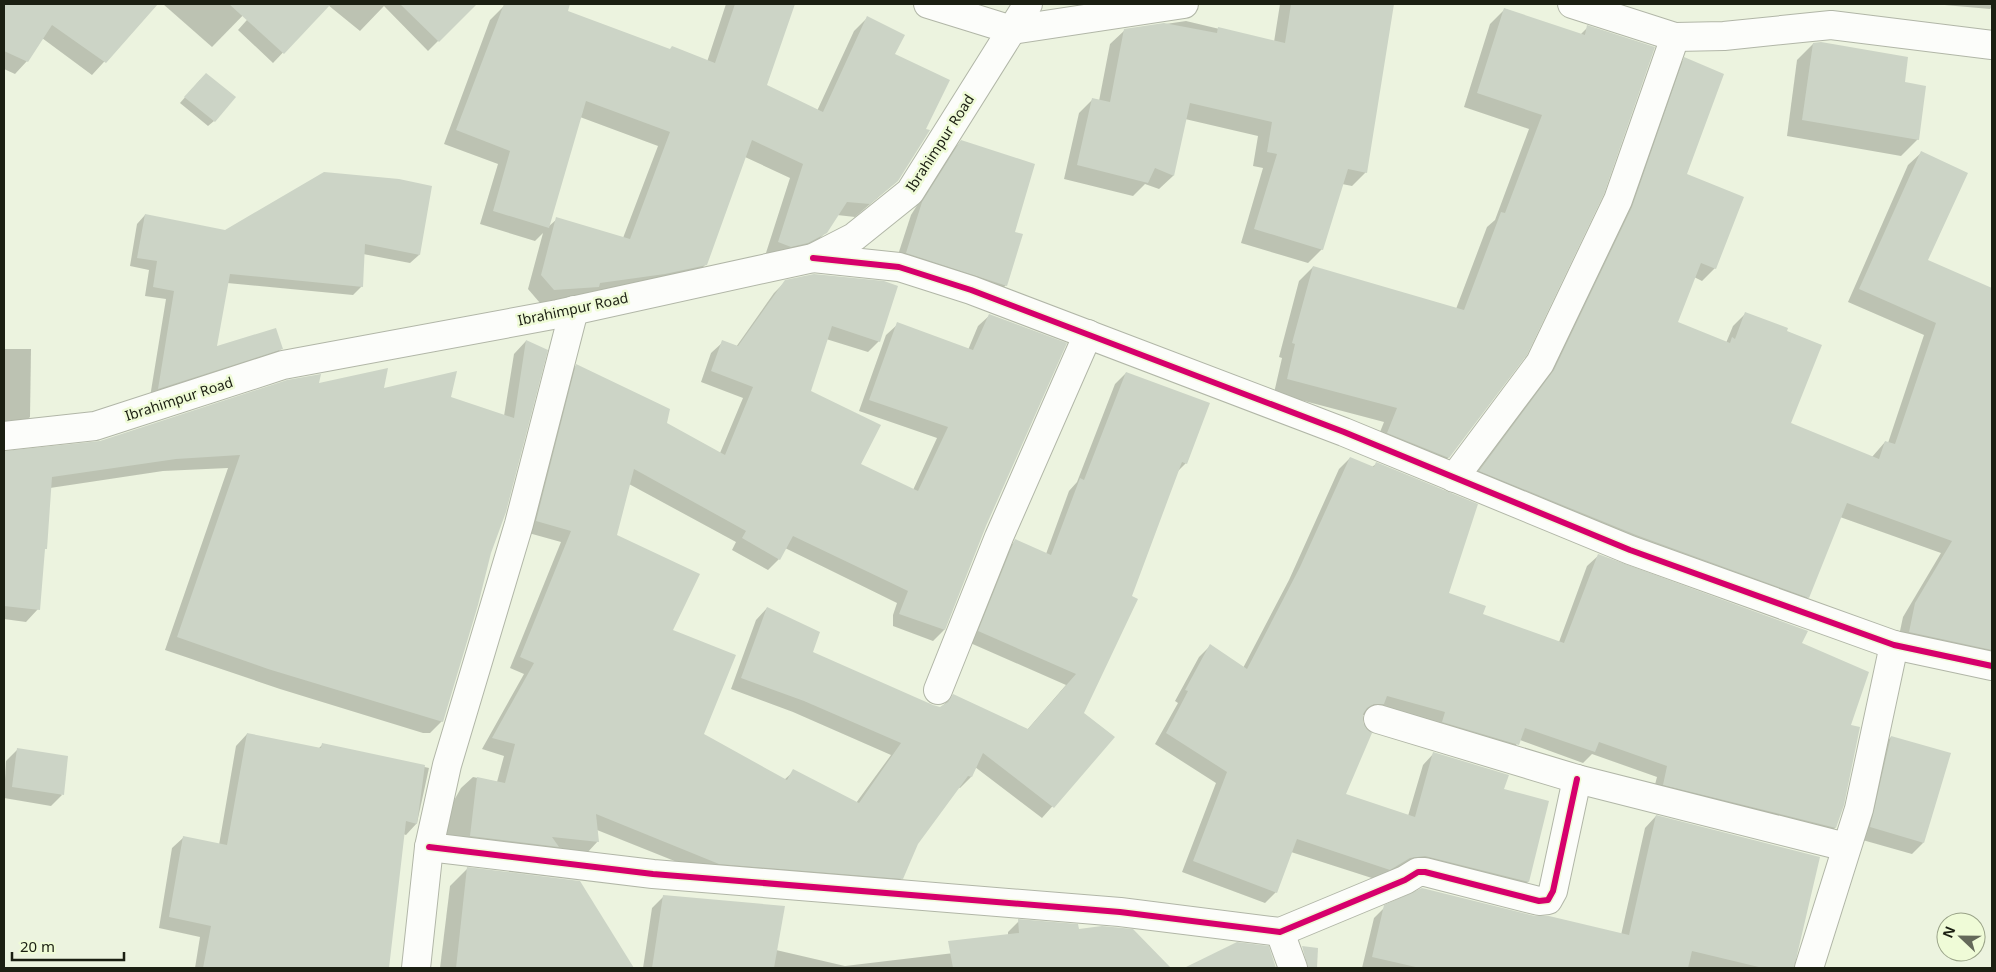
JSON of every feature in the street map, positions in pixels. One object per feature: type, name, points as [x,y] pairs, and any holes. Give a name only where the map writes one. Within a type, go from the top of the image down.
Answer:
[{"type":"street","points":[[928,4],[1012,30],[1184,4]]},
{"type":"street","name":"Ibrahimpur Road","points":[[4,436],[95,426],[283,365],[574,310],[813,258],[854,237],[910,192],[1028,4]]},
{"type":"street","points":[[1572,4],[1675,37],[1724,36],[1830,15],[1992,45]]},
{"type":"street","points":[[1454,478],[1540,364],[1618,200],[1675,37]]},
{"type":"street","points":[[813,258],[899,267],[971,290],[1344,432],[1630,550],[1894,645],[1992,666]]},
{"type":"street","points":[[416,968],[429,847],[447,766],[519,524],[574,310]]},
{"type":"street","points":[[938,690],[999,537],[1088,334]]},
{"type":"street","points":[[1809,968],[1859,809],[1894,645]]},
{"type":"street","points":[[1378,719],[1577,779],[1846,847]]},
{"type":"street","points":[[429,847],[653,874],[1120,912],[1280,932],[1418,872],[1425,872],[1539,901],[1548,900],[1553,891],[1577,779]]},
{"type":"street","points":[[1280,932],[1293,968]]},
{"type":"building","points":[[4,4],[158,4],[106,63],[52,25],[28,62],[4,51]]},
{"type":"building","points":[[229,4],[331,4],[284,54]]},
{"type":"building","points":[[400,4],[477,4],[439,42]]},
{"type":"building","points":[[504,4],[570,4],[568,11],[670,49],[672,46],[715,63],[735,4],[795,4],[767,85],[823,112],[867,16],[905,35],[895,54],[950,80],[926,129],[930,130],[898,181],[870,204],[847,202],[827,233],[808,243],[791,247],[778,242],[803,164],[752,140],[707,265],[665,274],[600,283],[599,287],[554,290],[541,275],[556,217],[630,239],[670,132],[586,101],[549,228],[493,211],[510,151],[456,130]]},
{"type":"building","points":[[1291,4],[1394,4],[1367,173],[1348,169],[1323,250],[1254,229],[1277,154],[1267,152],[1272,122],[1190,103],[1174,176],[1155,168],[1148,183],[1077,165],[1092,98],[1110,102],[1124,29],[1164,23],[1217,33],[1218,27],[1285,43]]},
{"type":"building","points":[[1504,8],[1585,35],[1587,25],[1655,47],[1604,194],[1527,355],[1449,458],[1387,433],[1397,408],[1287,379],[1295,344],[1292,343],[1313,266],[1464,310],[1501,212],[1505,213],[1542,115],[1477,93]]},
{"type":"building","points":[[1821,42],[1908,57],[1905,82],[1926,86],[1919,140],[1802,120],[1813,43]]},
{"type":"building","points":[[1684,57],[1724,74],[1687,174],[1744,197],[1716,269],[1701,263],[1678,322],[1730,343],[1732,337],[1735,339],[1745,312],[1788,328],[1787,331],[1822,345],[1791,423],[1879,459],[1885,441],[1895,444],[1936,323],[1859,289],[1921,151],[1968,173],[1928,260],[1992,288],[1992,650],[1909,632],[1915,603],[1952,541],[1847,503],[1809,598],[1636,535],[1479,471],[1554,370],[1632,207]]},
{"type":"building","points":[[206,73],[236,97],[215,122],[184,97]]},
{"type":"building","points":[[961,140],[1035,164],[1015,232],[1023,234],[1007,286],[906,253],[922,202]]},
{"type":"building","points":[[324,172],[399,179],[432,186],[420,255],[365,244],[363,287],[230,274],[217,346],[276,328],[283,349],[158,389],[174,291],[153,287],[157,261],[137,258],[145,214],[225,230]]},
{"type":"building","points":[[814,274],[884,281],[898,286],[880,342],[832,326],[811,391],[881,425],[861,464],[918,491],[948,427],[869,400],[897,322],[973,350],[989,314],[1067,343],[986,526],[945,630],[899,614],[908,591],[793,536],[780,560],[742,538],[746,531],[634,469],[617,535],[700,574],[673,630],[736,655],[704,734],[787,780],[793,769],[859,803],[901,743],[804,701],[741,678],[767,607],[820,632],[813,652],[933,705],[940,707],[948,702],[953,694],[1028,729],[1076,674],[978,631],[1015,539],[1051,555],[1080,478],[1084,480],[1126,372],[1210,403],[1187,464],[1182,462],[1132,596],[1138,599],[1084,713],[1115,737],[1054,808],[983,753],[972,777],[968,776],[918,844],[903,879],[719,864],[596,814],[599,842],[552,837],[559,847],[470,836],[477,777],[505,783],[515,744],[492,738],[534,663],[520,657],[571,531],[536,521],[576,364],[670,409],[667,423],[725,455],[753,387],[711,371],[722,340],[738,346],[785,280]]},
{"type":"building","points":[[526,340],[548,350],[506,512],[491,553],[478,605],[443,722],[268,669],[177,637],[240,455],[176,459],[52,477],[40,610],[4,606],[4,451],[100,441],[287,380],[321,374],[319,383],[388,368],[384,388],[457,371],[451,397],[514,418]]},
{"type":"building","points":[[1350,457],[1374,467],[1376,462],[1478,504],[1449,593],[1486,606],[1483,614],[1564,643],[1598,554],[1808,631],[1802,643],[1869,672],[1851,725],[1860,727],[1844,805],[1836,828],[1663,785],[1667,766],[1599,742],[1595,752],[1525,728],[1519,745],[1442,722],[1445,712],[1387,696],[1384,704],[1374,704],[1367,708],[1363,714],[1363,723],[1372,733],[1346,794],[1415,817],[1433,752],[1509,775],[1504,789],[1549,801],[1529,882],[1425,856],[1410,858],[1390,870],[1297,839],[1277,893],[1193,861],[1227,772],[1166,733],[1188,691],[1185,690],[1210,644],[1247,669],[1300,567]]},
{"type":"building","points":[[247,733],[321,748],[322,743],[425,765],[417,824],[406,821],[389,968],[203,968],[211,926],[169,917],[183,836],[227,845]]},
{"type":"building","points":[[1891,736],[1951,753],[1924,843],[1870,827]]},
{"type":"building","points":[[17,748],[68,756],[64,795],[12,787]]},
{"type":"building","points":[[1656,815],[1820,857],[1794,968],[1763,968],[1692,951],[1688,968],[1420,968],[1372,957],[1384,905],[1422,888],[1535,916],[1549,916],[1629,935]]},
{"type":"building","points":[[467,867],[580,881],[634,968],[456,968]]},
{"type":"building","points":[[663,895],[785,906],[774,968],[652,968]]},
{"type":"building","points":[[1018,919],[1078,924],[1079,929],[1102,926],[1133,929],[1171,968],[953,968],[948,941],[1019,933]]},
{"type":"building","points":[[1237,942],[1269,946],[1276,968],[1184,968]]},
{"type":"building","points":[[1302,946],[1318,948],[1317,968],[1308,968]]},
{"type":"cycle path","points":[[813,258],[899,267],[971,290],[1344,432],[1630,550],[1894,645],[1992,666]]},
{"type":"cycle path","points":[[429,847],[653,874],[1120,912],[1280,932],[1405,880],[1418,872],[1425,872],[1539,901],[1548,900],[1553,891],[1577,779]]}]
